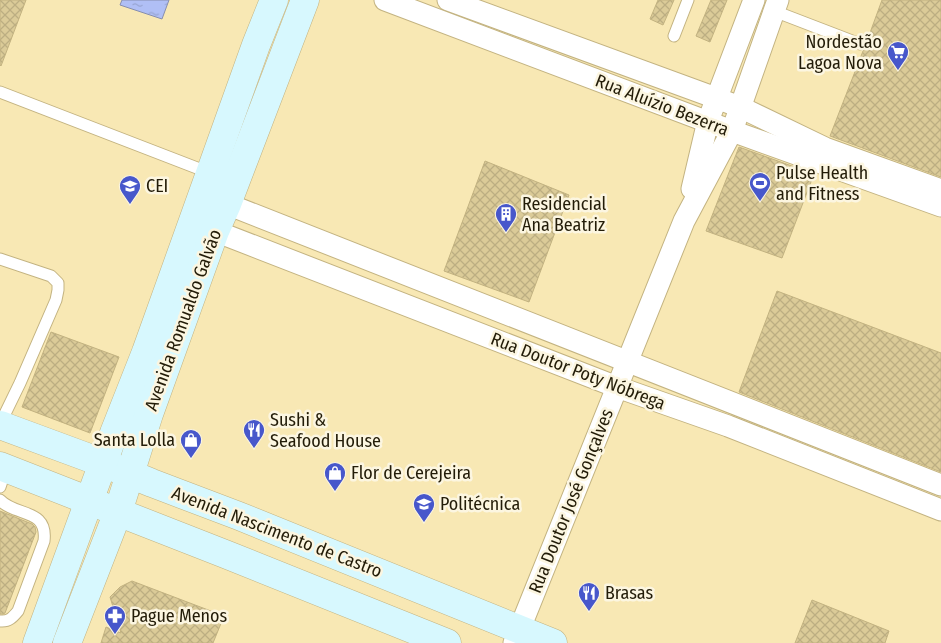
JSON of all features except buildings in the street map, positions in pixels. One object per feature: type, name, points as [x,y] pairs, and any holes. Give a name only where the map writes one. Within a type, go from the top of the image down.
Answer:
[{"type":"main road","name":"Avenida Romualdo Galvão","points":[[37,643],[146,352],[256,45],[274,0]]},
{"type":"main road","name":"Avenida Romualdo Galvão","points":[[67,643],[118,512],[149,414],[215,230],[305,0]]},
{"type":"main road","name":"Avenida Nascimento de Castro","points":[[0,425],[257,523],[517,636],[553,643]]},
{"type":"main road","points":[[2,474],[118,512],[447,643]]},
{"type":"street","name":"Rua Aluízio Bezerra","points":[[385,0],[732,131],[857,168],[941,190]]},
{"type":"street","name":"Rua Aluízio Bezerra","points":[[448,0],[740,107],[825,148],[857,168],[941,206]]},
{"type":"street","name":"Rua Doutor José Gonçalves","points":[[684,221],[708,122],[754,0]]},
{"type":"street","name":"Rua Doutor José Gonçalves","points":[[517,636],[684,221],[732,131],[776,6]]},
{"type":"street","points":[[739,40],[761,48]]},
{"type":"street","name":"Rua Doutor Poty Nóbrega","points":[[226,204],[938,484]]},
{"type":"street","name":"Rua Doutor Poty Nóbrega","points":[[215,230],[617,387],[728,426],[933,507]]},
{"type":"street","points":[[728,426],[737,404]]},
{"type":"street","points":[[933,507],[938,484]]},
{"type":"lane","points":[[674,36],[688,0]]},
{"type":"lane","points":[[776,6],[860,44]]},
{"type":"lane","points":[[0,92],[210,173]]},
{"type":"lane","points":[[0,259],[50,276],[58,283],[58,286],[56,300],[0,425]]},
{"type":"lane","points":[[0,500],[5,505],[35,517],[44,527],[44,541],[18,611],[5,622],[0,621]]},
{"type":"water","points":[[122,0],[169,0],[162,19],[120,5]]},
{"type":"place","name":"Nordestão Lagoa Nova","points":[[898,71]]},
{"type":"place","name":"Pulse Health and Fitness","points":[[760,202]]},
{"type":"place","name":"CEI","points":[[130,205]]},
{"type":"place","name":"Residencial Ana Beatriz","points":[[506,233]]},
{"type":"place","name":"Sushi & Seafood House","points":[[254,449]]},
{"type":"place","name":"Santa Lolla","points":[[191,459]]},
{"type":"place","name":"Flor de Cerejeira","points":[[335,492]]},
{"type":"place","name":"Politécnica","points":[[424,523]]},
{"type":"place","name":"Brasas","points":[[589,612]]},
{"type":"place","name":"Pague Menos","points":[[115,635]]}]
